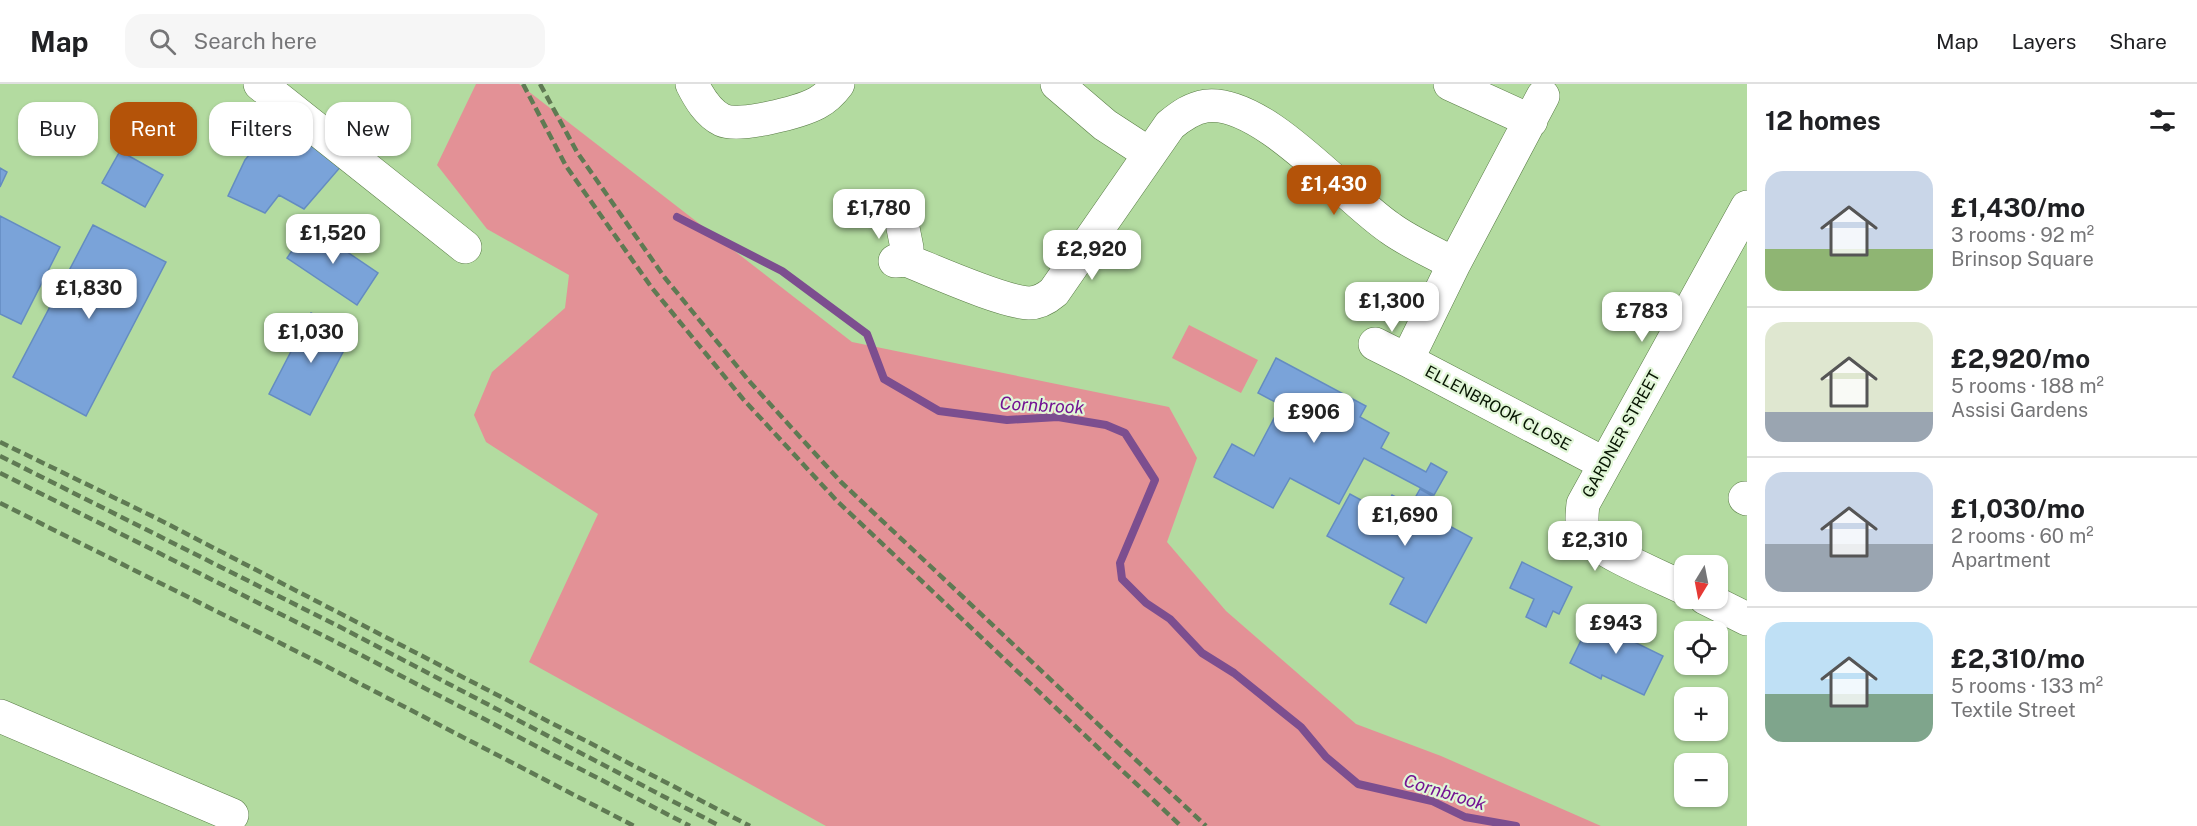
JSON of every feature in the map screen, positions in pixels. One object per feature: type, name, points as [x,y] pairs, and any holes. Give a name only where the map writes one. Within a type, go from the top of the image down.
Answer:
[{"type":"street","points":[[261,84],[465,247]]},
{"type":"street","points":[[692,84],[710,111],[722,120],[735,124],[747,123],[816,104],[829,95],[838,84]]},
{"type":"street","points":[[1057,84],[1104,125],[1148,153]]},
{"type":"street","name":"ELLENBROOK CLOSE","points":[[1450,84],[1537,108],[1454,264],[1407,360],[1605,464]]},
{"type":"street","points":[[901,218],[907,248],[901,260],[1005,297],[1030,303],[1043,301],[1054,292],[1148,153],[1170,125],[1187,112],[1207,106],[1246,115],[1298,149],[1308,176],[1390,229],[1454,264]]},
{"type":"street","name":"GARDNER STREET","points":[[1674,583],[1600,546],[1586,535],[1582,521],[1583,504],[1747,207]]},
{"type":"street","points":[[1375,344],[1407,360]]},
{"type":"street","points":[[1727,609],[1747,619]]},
{"type":"street","points":[[0,716],[232,815]]},
{"type":"shaded area","points":[[476,84],[519,84],[852,342],[1169,407],[1197,458],[1167,542],[1226,611],[1356,724],[1441,756],[1601,826],[826,826],[529,662],[598,514],[486,442],[474,415],[492,372],[565,308],[569,275],[487,229],[437,165]]},
{"type":"shaded area","points":[[1189,325],[1258,360],[1241,393],[1172,358]]},
{"type":"building","points":[[313,143],[325,151],[325,156],[332,156],[343,164],[304,209],[279,195],[265,213],[228,196],[248,156],[313,156]]},
{"type":"building","points":[[117,156],[129,156],[163,175],[145,207],[102,183]]},
{"type":"building","points":[[0,168],[7,172],[0,187]]},
{"type":"building","points":[[0,216],[60,247],[21,324],[0,314]]},
{"type":"building","points":[[93,225],[166,262],[86,416],[13,377]]},
{"type":"building","points":[[309,226],[378,273],[357,305],[287,258]]},
{"type":"building","points":[[311,313],[352,335],[310,415],[269,394]]},
{"type":"building","points":[[1276,358],[1366,406],[1360,417],[1389,433],[1381,448],[1426,472],[1431,463],[1447,472],[1434,495],[1364,458],[1339,504],[1290,478],[1273,508],[1214,477],[1232,444],[1254,456],[1281,405],[1258,393]]},
{"type":"building","points":[[1420,489],[1436,498],[1427,514],[1472,538],[1426,623],[1390,604],[1404,578],[1327,536],[1350,494],[1383,512],[1392,495],[1411,505]]},
{"type":"building","points":[[1522,562],[1572,587],[1559,614],[1553,611],[1546,627],[1526,617],[1534,599],[1510,588]]},
{"type":"building","points":[[1595,612],[1633,631],[1628,639],[1663,656],[1644,695],[1602,675],[1601,679],[1570,663]]},
{"type":"waterway","name":"Cornbrook","points":[[677,217],[782,271],[867,334],[884,379],[939,411],[1007,420],[1058,417],[1106,425],[1125,433],[1155,480],[1120,563],[1122,579],[1146,603],[1170,619],[1202,653],[1234,673],[1301,727],[1326,757],[1358,784],[1432,801],[1465,817],[1516,826]]},
{"type":"railway","points":[[523,84],[566,166],[652,288],[743,399],[837,501],[1181,826]]},
{"type":"railway","points":[[540,84],[577,152],[665,278],[750,382],[841,482],[1206,826]]},
{"type":"railway","points":[[0,442],[156,518],[750,826]]},
{"type":"railway","points":[[0,456],[342,628],[720,826]]},
{"type":"railway","points":[[0,473],[334,641],[690,826]]},
{"type":"railway","points":[[0,503],[324,665],[634,826]]}]
